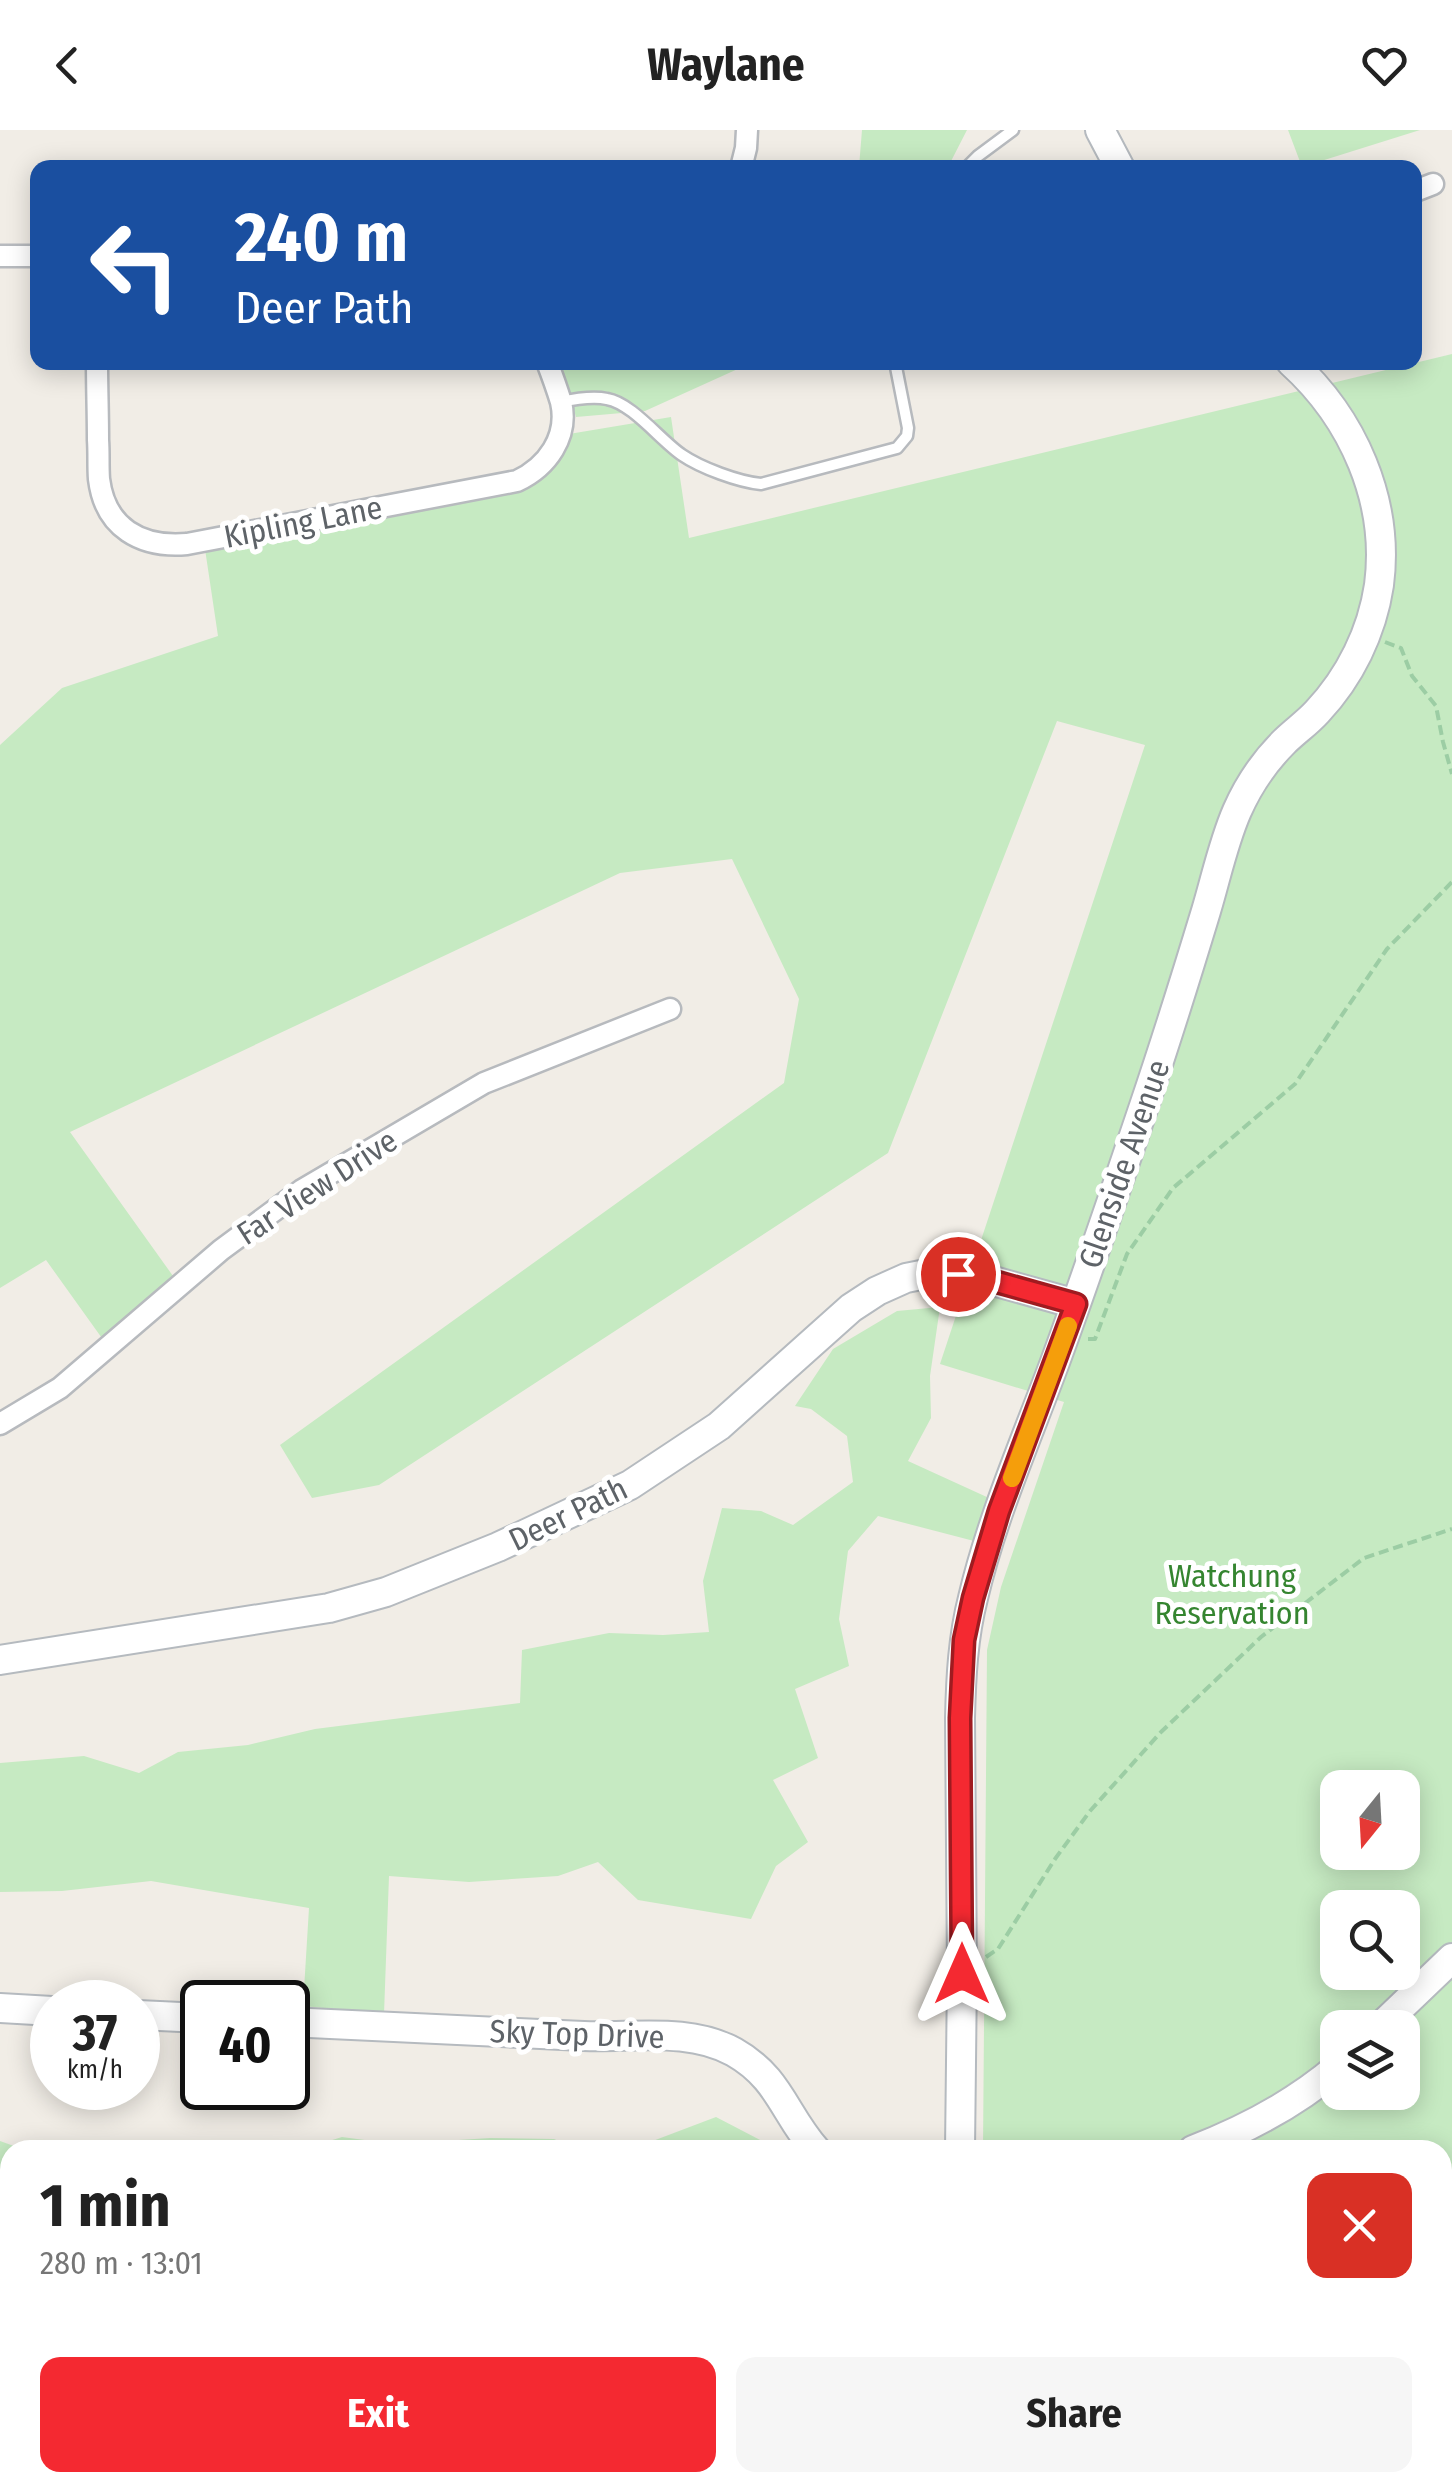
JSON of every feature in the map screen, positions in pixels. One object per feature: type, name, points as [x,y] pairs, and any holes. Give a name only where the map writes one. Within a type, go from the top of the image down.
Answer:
[{"type":"street","points":[[744,160],[747,130]]},
{"type":"street","points":[[1100,130],[1116,160]]},
{"type":"street","points":[[0,256],[30,256]]},
{"type":"street","name":"Kipling Lane","points":[[96,370],[99,479],[104,501],[111,514],[133,535],[168,546],[516,481],[540,467],[557,444],[561,402],[550,370]]},
{"type":"street","name":"Glenside Avenue","points":[[960,2140],[960,1718],[964,1640],[973,1598],[999,1511],[1076,1304],[1162,1053],[1237,810],[1271,756],[1330,697],[1356,657],[1374,612],[1381,540],[1374,493],[1359,454],[1334,412],[1300,370]]},
{"type":"street","name":"Far View Drive","points":[[0,1424],[60,1388],[221,1250],[302,1190],[484,1084],[670,1009]]},
{"type":"street","name":"Deer Path","points":[[0,1660],[329,1608],[386,1592],[498,1547],[630,1486],[720,1426],[851,1308],[906,1278],[936,1272],[979,1277],[1076,1304]]},
{"type":"street","points":[[1398,2010],[1452,1958]]},
{"type":"street","points":[[0,2008],[30,2010]]},
{"type":"street","name":"Sky Top Drive","points":[[310,2023],[699,2039],[731,2050],[769,2078],[807,2140]]},
{"type":"street","points":[[1218,2140],[1274,2112],[1320,2080]]},
{"type":"lane","points":[[976,160],[1012,130]]},
{"type":"lane","points":[[561,402],[611,399],[680,454],[708,470],[761,484],[897,448],[908,428],[897,370]]},
{"type":"path","points":[[1366,634],[1400,648],[1412,676],[1436,706],[1452,774]]},
{"type":"path","points":[[1063,1339],[1095,1339],[1127,1254],[1173,1188],[1294,1084],[1387,949],[1452,882]]},
{"type":"path","points":[[962,1974],[998,1950],[1090,1811],[1162,1732],[1261,1638],[1364,1558],[1452,1529]]},
{"type":"green space","points":[[862,130],[967,130],[952,160],[860,160]]},
{"type":"green space","points":[[1288,130],[1420,130],[1324,160],[1299,160]]},
{"type":"green space","name":"Watchung Reservation","points":[[1452,354],[1452,2140],[983,2140],[987,1650],[1001,1587],[1064,1402],[940,1364],[1145,745],[1057,721],[888,1153],[379,1485],[312,1498],[280,1445],[784,1083],[799,999],[732,859],[620,873],[70,1132],[178,1283],[109,1348],[46,1260],[0,1288],[0,745],[62,688],[218,636],[202,529],[518,478],[551,437],[671,417],[689,538],[1386,370],[1422,370],[1422,361]]},
{"type":"green space","points":[[563,370],[736,370],[645,411],[576,417]]},
{"type":"green space","points":[[940,1307],[930,1376],[931,1418],[908,1461],[989,1498],[974,1541],[878,1516],[848,1551],[839,1619],[849,1666],[795,1689],[818,1758],[773,1780],[808,1842],[776,1866],[751,1919],[638,1900],[598,1862],[558,1876],[469,1882],[389,1876],[384,2014],[310,2007],[310,1980],[305,1980],[309,1908],[151,1881],[62,1891],[0,1892],[0,1763],[84,1756],[139,1773],[178,1752],[248,1745],[315,1729],[520,1703],[522,1650],[609,1633],[709,1632],[703,1581],[722,1508],[761,1511],[793,1525],[853,1482],[847,1436],[811,1409],[795,1406],[833,1349],[897,1311]]},
{"type":"green space","points":[[716,2117],[760,2140],[655,2140]]},
{"type":"green space","points":[[490,2138],[556,2140],[458,2140]]},
{"type":"slow traffic","points":[[1012,1478],[1068,1326]]},
{"type":"route","points":[[958,1274],[1076,1304],[999,1511],[964,1640],[960,1718],[962,1974]]}]
